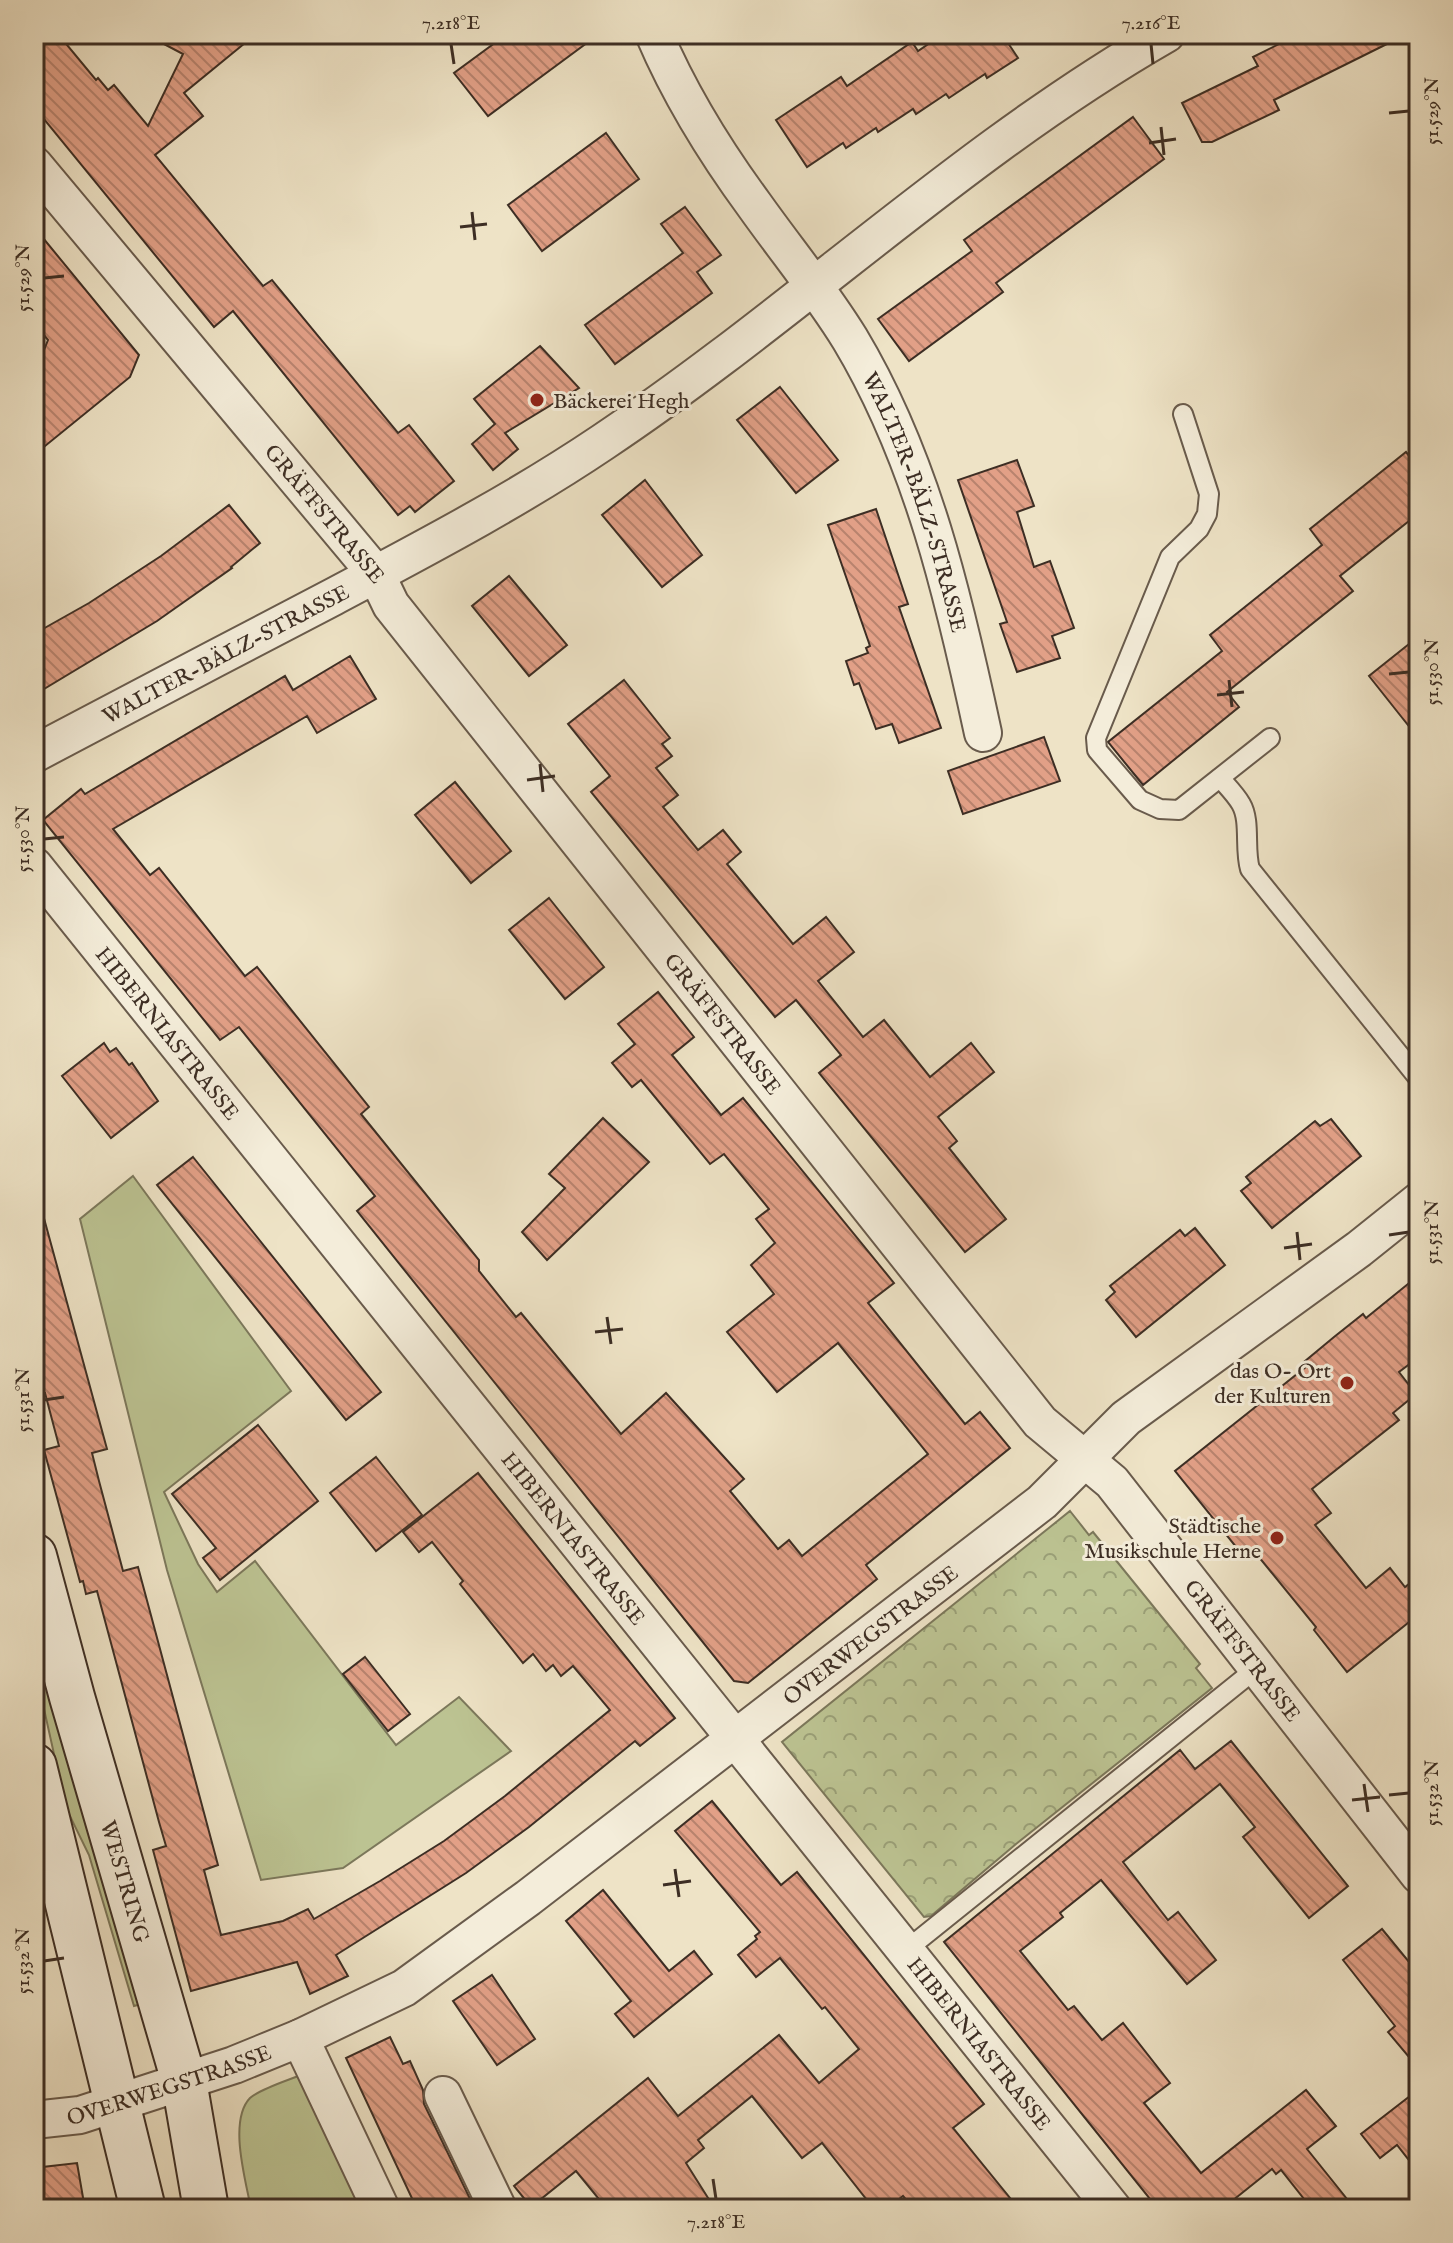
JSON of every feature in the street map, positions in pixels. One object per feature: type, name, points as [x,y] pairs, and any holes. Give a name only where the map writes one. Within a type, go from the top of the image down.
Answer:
[{"type":"main road","name":"WESTRING","points":[[34,1556],[184,2081],[206,2209]]},
{"type":"main road","points":[[34,1766],[143,2209]]},
{"type":"street","points":[[654,34],[671,75],[754,206],[815,284]]},
{"type":"street","name":"WALTER-BÄLZ-STRASSE","points":[[34,754],[376,574],[513,499],[601,444],[703,374],[1030,120],[1166,34]]},
{"type":"street","name":"GRÄFFSTRASSE","points":[[34,165],[376,574],[391,605],[1040,1422],[1112,1482],[1419,1875]]},
{"type":"street","name":"WALTER-BÄLZ-STRASSE","points":[[815,284],[882,397],[902,444],[946,578],[983,733]]},
{"type":"street","name":"HIBERNIASTRASSE","points":[[34,866],[1113,2209]]},
{"type":"street","name":"OVERWEGSTRASSE","points":[[34,2120],[60,2119],[184,2081],[300,2038],[404,1988],[528,1898],[1042,1502],[1126,1418],[1359,1249],[1419,1201]]},
{"type":"street","name":"OVERWEGSTRASSE","points":[[300,2038],[381,2209]]},
{"type":"street","points":[[443,2095],[498,2209]]},
{"type":"lane","points":[[1183,414],[1209,494],[1207,514],[1199,529],[1170,557],[1096,738],[1097,750],[1140,800],[1160,809],[1179,810],[1270,738]]},
{"type":"lane","points":[[1220,778],[1244,812],[1245,852],[1250,869],[1419,1079]]},
{"type":"lane","points":[[905,1951],[1257,1668]]},
{"type":"green space","points":[[133,1176],[291,1391],[164,1492],[198,1564],[217,1592],[255,1561],[396,1745],[459,1697],[511,1751],[343,1868],[261,1880],[167,1570],[80,1219]]},
{"type":"green space","points":[[1070,1511],[1089,1535],[1093,1532],[1200,1664],[1196,1668],[1212,1688],[931,1916],[924,1917],[782,1742]]},
{"type":"green space","points":[[34,1626],[145,2003],[134,2006],[89,1855],[66,1808],[34,1664]]},
{"type":"green space","points":[[308,2072],[374,2209],[251,2209],[240,2152],[240,2121],[244,2108],[255,2094]]},
{"type":"building","points":[[34,34],[58,34],[96,80],[98,78],[108,90],[114,85],[148,126],[183,54],[145,34],[256,34],[184,93],[203,116],[155,155],[263,286],[272,280],[398,433],[409,425],[454,481],[415,512],[410,506],[398,515],[233,311],[214,327],[34,107]]},
{"type":"building","points":[[507,34],[599,34],[488,116],[454,73]]},
{"type":"building","points":[[943,34],[1002,34],[1018,58],[987,78],[985,74],[949,98],[946,94],[916,114],[913,109],[846,148],[843,143],[807,167],[776,120],[841,77],[847,86],[912,42],[918,51]]},
{"type":"building","points":[[1299,34],[1407,34],[1274,100],[1279,110],[1212,142],[1202,142],[1182,103],[1258,66],[1253,57]]},
{"type":"building","points":[[1133,117],[1164,159],[996,283],[1003,292],[909,361],[878,319],[972,251],[964,240]]},
{"type":"building","points":[[606,133],[639,179],[542,251],[508,205]]},
{"type":"building","points":[[685,207],[721,255],[697,272],[712,293],[615,364],[585,325],[683,253],[661,224]]},
{"type":"building","points":[[34,227],[139,355],[130,377],[34,455],[34,375],[48,340],[34,323]]},
{"type":"building","points":[[540,346],[579,388],[505,433],[518,449],[493,470],[472,444],[495,424],[474,399]]},
{"type":"building","points":[[780,387],[838,460],[796,493],[737,420]]},
{"type":"building","points":[[1406,452],[1419,468],[1419,513],[1340,576],[1353,591],[1227,692],[1239,707],[1143,785],[1108,742],[1222,651],[1210,635],[1322,545],[1310,529]]},
{"type":"building","points":[[1017,460],[1034,506],[1017,512],[1034,567],[1050,561],[1074,628],[1052,636],[1060,658],[1017,672],[1000,624],[1007,622],[958,480]]},
{"type":"building","points":[[645,480],[702,555],[662,587],[602,515]]},
{"type":"building","points":[[229,505],[260,543],[232,568],[157,621],[34,695],[34,634],[161,556]]},
{"type":"building","points":[[876,509],[908,604],[899,607],[941,728],[899,743],[892,724],[876,729],[859,683],[854,685],[846,661],[868,653],[866,648],[870,646],[828,525]]},
{"type":"building","points":[[509,576],[567,645],[529,676],[472,606]]},
{"type":"building","points":[[1419,636],[1419,739],[1369,676]]},
{"type":"building","points":[[350,656],[376,699],[317,733],[307,716],[113,829],[150,875],[159,868],[245,976],[257,967],[369,1107],[361,1114],[479,1260],[479,1271],[516,1317],[521,1313],[621,1434],[666,1393],[744,1479],[730,1491],[778,1549],[789,1540],[802,1556],[928,1454],[838,1343],[777,1392],[727,1332],[774,1294],[751,1265],[775,1243],[756,1219],[769,1209],[724,1154],[710,1164],[641,1080],[632,1087],[612,1063],[635,1044],[618,1024],[658,992],[694,1037],[672,1055],[721,1115],[743,1098],[894,1283],[868,1303],[965,1424],[980,1412],[1010,1448],[866,1565],[877,1579],[748,1683],[734,1681],[357,1211],[375,1196],[239,1027],[220,1040],[43,820],[81,789],[85,794],[285,676],[293,690]]},
{"type":"building","points":[[624,680],[670,738],[662,744],[672,756],[656,768],[678,795],[663,807],[698,850],[723,830],[741,852],[727,864],[793,944],[826,917],[854,952],[818,981],[863,1037],[884,1020],[930,1077],[971,1043],[994,1072],[938,1117],[957,1141],[949,1148],[1006,1219],[965,1252],[819,1073],[841,1055],[796,1000],[775,1017],[591,792],[610,776],[568,724]]},
{"type":"building","points":[[1044,737],[1060,781],[963,814],[948,771]]},
{"type":"building","points":[[455,782],[511,851],[471,883],[415,815]]},
{"type":"building","points":[[549,898],[604,967],[565,999],[509,930]]},
{"type":"building","points":[[104,1043],[110,1052],[116,1048],[129,1065],[132,1063],[158,1101],[111,1138],[62,1076]]},
{"type":"building","points":[[603,1118],[649,1162],[547,1260],[522,1232],[565,1188],[549,1174]]},
{"type":"building","points":[[1331,1119],[1361,1156],[1272,1228],[1241,1191],[1251,1183],[1246,1177],[1315,1121],[1320,1126]]},
{"type":"building","points":[[193,1157],[381,1392],[346,1420],[157,1185]]},
{"type":"building","points":[[42,1211],[107,1449],[92,1453],[123,1571],[138,1567],[218,1865],[204,1870],[221,1935],[283,1921],[308,1909],[314,1919],[380,1881],[444,1841],[505,1796],[610,1710],[573,1666],[561,1676],[553,1665],[546,1671],[533,1654],[523,1663],[460,1584],[463,1581],[432,1542],[419,1552],[403,1532],[478,1473],[675,1718],[640,1746],[635,1741],[529,1827],[466,1873],[336,1955],[348,1976],[310,1994],[297,1962],[191,1991],[153,1850],[166,1846],[97,1591],[86,1594],[83,1581],[80,1582],[44,1450],[59,1446],[45,1393],[34,1396],[34,1212]]},
{"type":"building","points":[[1195,1228],[1225,1265],[1136,1337],[1106,1300],[1115,1292],[1110,1286],[1180,1230],[1185,1236]]},
{"type":"building","points":[[1419,1275],[1419,1357],[1399,1372],[1416,1394],[1393,1413],[1399,1420],[1312,1489],[1331,1513],[1315,1525],[1366,1588],[1390,1568],[1405,1587],[1419,1576],[1419,1614],[1347,1672],[1314,1630],[1316,1627],[1254,1551],[1245,1558],[1175,1471],[1307,1366],[1304,1362],[1334,1337],[1363,1314],[1366,1318]]},
{"type":"building","points":[[258,1425],[318,1501],[220,1580],[203,1558],[216,1548],[172,1494]]},
{"type":"building","points":[[376,1457],[422,1515],[376,1551],[330,1493]]},
{"type":"building","points":[[365,1657],[410,1714],[388,1731],[343,1674]]},
{"type":"building","points":[[1231,1741],[1348,1886],[1309,1918],[1243,1837],[1255,1827],[1220,1784],[1123,1862],[1168,1920],[1178,1912],[1216,1960],[1187,1984],[1101,1880],[1060,1913],[1063,1917],[1020,1951],[1068,2010],[1074,2006],[1102,2040],[1123,2023],[1170,2083],[1144,2103],[1201,2173],[1306,2090],[1336,2126],[1307,2149],[1355,2209],[1312,2209],[1281,2170],[1276,2174],[1272,2169],[1222,2209],[1158,2209],[944,1942],[1180,1750],[1195,1769]]},
{"type":"building","points":[[712,1801],[781,1885],[797,1872],[984,2104],[953,2128],[1019,2209],[914,2209],[903,2196],[887,2209],[874,2209],[822,2143],[802,2158],[752,2096],[698,2140],[704,2148],[686,2163],[715,2209],[607,2209],[576,2171],[531,2207],[514,2186],[648,2078],[678,2116],[779,2035],[819,2083],[859,2049],[780,1958],[756,1977],[738,1955],[757,1939],[755,1936],[760,1932],[675,1831]]},
{"type":"building","points":[[603,1890],[669,1971],[694,1951],[712,1974],[634,2037],[615,2014],[631,2001],[566,1921]]},
{"type":"building","points":[[1382,1929],[1419,1974],[1419,2069],[1388,2032],[1395,2026],[1343,1960]]},
{"type":"building","points":[[492,1975],[535,2039],[497,2065],[453,2001]]},
{"type":"building","points":[[390,2037],[403,2064],[410,2061],[423,2090],[424,2104],[475,2209],[417,2209],[346,2058]]},
{"type":"building","points":[[1419,2089],[1419,2173],[1397,2145],[1380,2158],[1361,2134]]},
{"type":"building","points":[[77,2163],[85,2209],[34,2209],[34,2168]]},
{"type":"place","name":"Bäckerei Hegh","points":[[537,400]]},
{"type":"place","name":"das O- Ort der Kulturen","points":[[1347,1383]]},
{"type":"place","name":"Städtische Musikschule Herne","points":[[1277,1538]]}]
